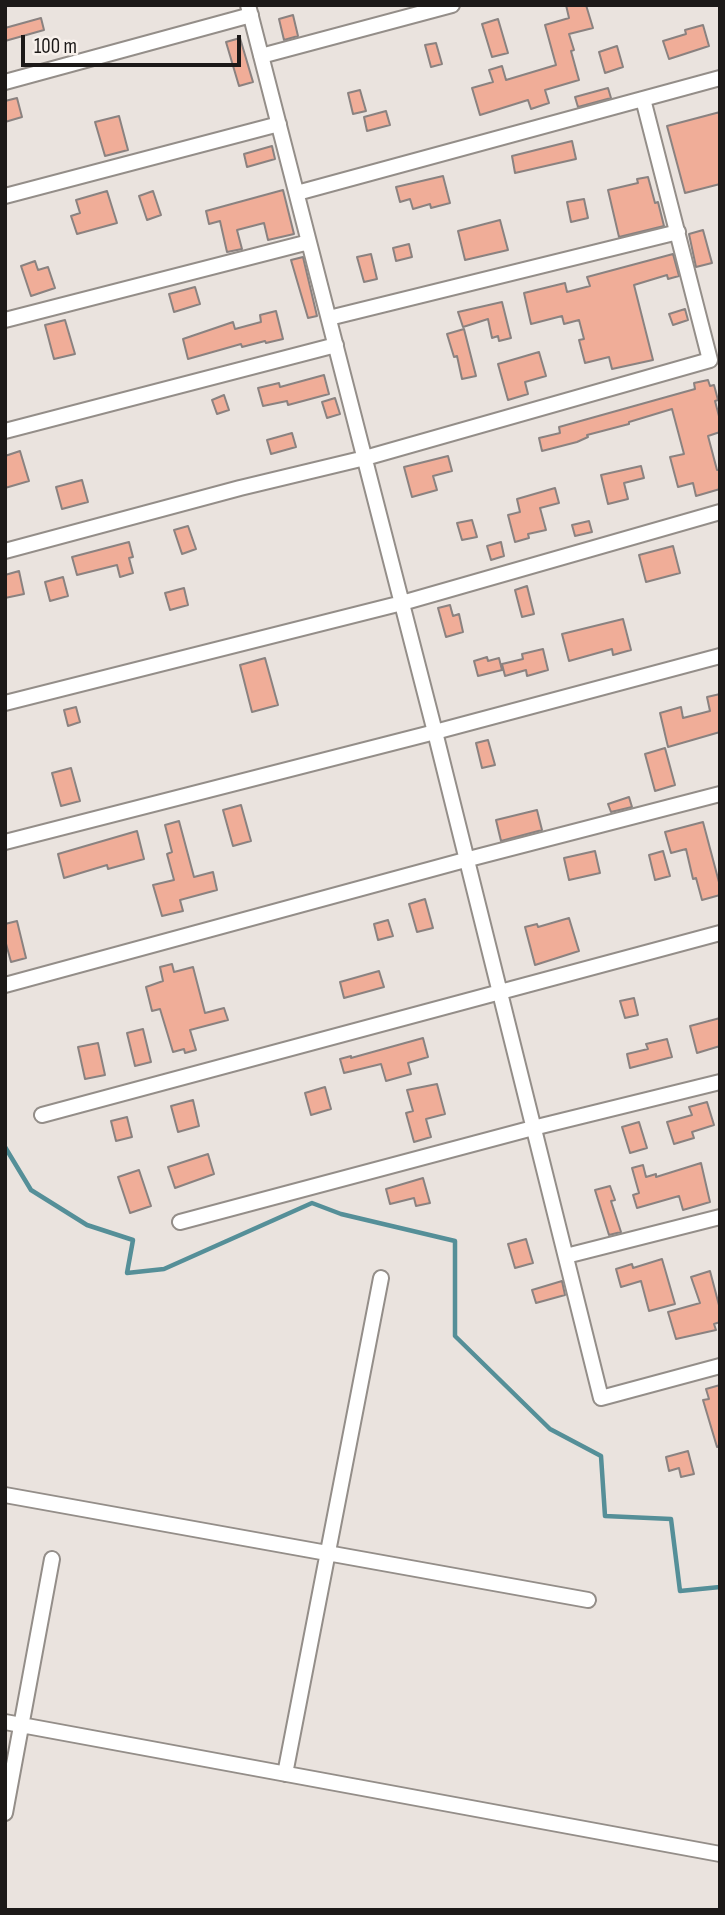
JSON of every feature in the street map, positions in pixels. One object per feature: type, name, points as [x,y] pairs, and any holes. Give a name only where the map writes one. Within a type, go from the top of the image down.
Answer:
[{"type":"street","points":[[261,56],[452,5]]},
{"type":"street","points":[[5,82],[250,10],[435,732],[601,1398],[720,1366]]},
{"type":"street","points":[[297,193],[720,78]]},
{"type":"street","points":[[5,551],[240,488],[365,458],[710,360],[643,99]]},
{"type":"street","points":[[5,196],[279,124]]},
{"type":"street","points":[[329,318],[678,232]]},
{"type":"street","points":[[5,320],[309,242]]},
{"type":"street","points":[[5,430],[336,345]]},
{"type":"street","points":[[5,703],[401,603],[720,512]]},
{"type":"street","points":[[5,842],[720,656]]},
{"type":"street","points":[[5,985],[720,794]]},
{"type":"street","points":[[41,1115],[720,933]]},
{"type":"street","points":[[180,1222],[533,1128],[720,1082]]},
{"type":"street","points":[[566,1256],[720,1217]]},
{"type":"street","points":[[285,1774],[381,1278]]},
{"type":"street","points":[[5,1495],[588,1600]]},
{"type":"street","points":[[5,1813],[52,1559]]},
{"type":"street","points":[[5,1722],[720,1853]]},
{"type":"building","points":[[566,5],[586,5],[593,28],[569,34],[579,80],[545,90],[549,103],[531,109],[528,100],[480,115],[472,88],[493,82],[489,70],[502,66],[506,80],[556,65],[545,25],[569,18]]},
{"type":"building","points":[[293,15],[298,36],[284,40],[279,19]]},
{"type":"building","points":[[41,18],[44,30],[5,41],[5,28]]},
{"type":"building","points":[[498,19],[508,53],[492,57],[482,24]]},
{"type":"building","points":[[703,25],[709,46],[669,59],[663,41]]},
{"type":"building","points":[[240,38],[253,82],[239,86],[226,42]]},
{"type":"building","points":[[436,43],[442,64],[431,67],[425,45]]},
{"type":"building","points":[[617,46],[623,67],[605,73],[599,52]]},
{"type":"building","points":[[608,88],[611,98],[578,107],[575,97]]},
{"type":"building","points":[[360,90],[366,111],[353,114],[348,93]]},
{"type":"building","points":[[17,98],[22,117],[5,122],[5,101]]},
{"type":"building","points":[[386,111],[390,125],[367,131],[364,117]]},
{"type":"building","points":[[720,112],[720,184],[685,193],[667,126]]},
{"type":"building","points":[[119,116],[128,150],[105,156],[95,122]]},
{"type":"building","points":[[572,141],[576,159],[515,173],[512,156]]},
{"type":"building","points":[[272,146],[275,159],[247,167],[244,154]]},
{"type":"building","points":[[443,176],[450,203],[431,208],[430,204],[413,209],[410,199],[400,202],[396,187]]},
{"type":"building","points":[[648,177],[664,226],[619,237],[608,190],[638,183],[637,179]]},
{"type":"building","points":[[283,190],[294,234],[268,240],[264,223],[237,230],[242,249],[227,252],[220,221],[209,224],[206,211]]},
{"type":"building","points":[[107,191],[117,223],[77,234],[71,216],[80,213],[76,200]]},
{"type":"building","points":[[153,191],[161,215],[147,220],[139,196]]},
{"type":"building","points":[[584,199],[588,218],[571,222],[567,202]]},
{"type":"building","points":[[500,220],[508,250],[465,260],[458,231]]},
{"type":"building","points":[[703,230],[712,263],[696,267],[689,234]]},
{"type":"building","points":[[409,244],[412,257],[396,261],[393,248]]},
{"type":"building","points":[[371,254],[377,279],[364,282],[357,257]]},
{"type":"building","points":[[673,254],[679,276],[668,279],[667,275],[634,285],[653,360],[612,369],[609,357],[585,363],[579,340],[584,339],[579,320],[564,324],[562,316],[531,324],[524,293],[565,283],[567,292],[590,286],[587,277]]},
{"type":"building","points":[[303,257],[317,316],[308,318],[291,260]]},
{"type":"building","points":[[35,261],[38,270],[48,267],[55,288],[31,296],[21,266]]},
{"type":"building","points":[[195,287],[200,304],[174,312],[169,294]]},
{"type":"building","points":[[502,302],[511,338],[499,341],[498,336],[492,338],[488,319],[463,327],[458,312]]},
{"type":"building","points":[[685,309],[688,320],[673,325],[669,314]]},
{"type":"building","points":[[276,311],[283,339],[242,347],[241,344],[188,359],[183,339],[233,322],[235,329],[261,322],[260,315]]},
{"type":"building","points":[[65,320],[75,354],[54,359],[45,325]]},
{"type":"building","points":[[464,329],[476,376],[462,379],[457,356],[454,357],[447,334]]},
{"type":"building","points":[[539,352],[546,376],[525,382],[528,394],[508,400],[498,364]]},
{"type":"building","points":[[324,375],[329,394],[288,405],[287,401],[263,406],[258,388],[279,383],[280,387]]},
{"type":"building","points":[[708,380],[710,386],[714,385],[718,400],[715,401],[720,432],[708,436],[717,470],[720,470],[720,489],[696,496],[693,483],[678,487],[670,457],[684,454],[672,409],[587,435],[588,437],[577,442],[542,451],[539,438],[560,433],[559,427],[695,389],[694,383]]},
{"type":"building","points":[[224,395],[229,410],[217,414],[212,400]]},
{"type":"building","points":[[335,398],[340,414],[327,418],[322,402]]},
{"type":"building","points":[[292,433],[296,447],[271,454],[267,440]]},
{"type":"building","points":[[20,451],[29,481],[5,488],[5,456]]},
{"type":"building","points":[[448,456],[452,471],[433,476],[437,490],[412,497],[404,467]]},
{"type":"building","points":[[641,466],[644,478],[624,483],[628,499],[608,504],[601,475]]},
{"type":"building","points":[[82,480],[88,502],[62,509],[56,487]]},
{"type":"building","points":[[555,488],[559,503],[540,508],[546,530],[528,534],[529,538],[515,542],[508,515],[520,512],[517,499]]},
{"type":"building","points":[[472,520],[477,537],[462,540],[457,523]]},
{"type":"building","points":[[589,521],[592,532],[575,536],[572,525]]},
{"type":"building","points":[[188,526],[196,549],[182,554],[174,530]]},
{"type":"building","points":[[129,542],[133,573],[120,577],[117,565],[77,575],[72,557]]},
{"type":"building","points":[[501,542],[504,556],[491,560],[487,546]]},
{"type":"building","points":[[673,546],[680,573],[646,582],[639,555]]},
{"type":"building","points":[[19,571],[24,594],[5,598],[5,575]]},
{"type":"building","points":[[63,577],[68,596],[50,601],[45,582]]},
{"type":"building","points":[[527,586],[534,614],[522,617],[515,590]]},
{"type":"building","points":[[184,588],[188,605],[170,610],[165,593]]},
{"type":"building","points":[[450,605],[453,616],[459,614],[463,632],[446,637],[438,608]]},
{"type":"building","points":[[623,619],[631,650],[613,655],[612,649],[569,661],[562,634]]},
{"type":"building","points":[[543,649],[548,670],[527,676],[526,670],[505,676],[502,664],[523,659],[522,654]]},
{"type":"building","points":[[487,657],[488,661],[499,658],[502,670],[478,676],[474,661]]},
{"type":"building","points":[[265,658],[278,705],[252,712],[240,665]]},
{"type":"building","points":[[720,694],[720,732],[668,747],[660,713],[681,707],[683,718],[710,711],[707,697]]},
{"type":"building","points":[[76,707],[80,722],[68,726],[64,710]]},
{"type":"building","points":[[488,740],[495,765],[482,768],[476,743]]},
{"type":"building","points":[[665,748],[675,785],[655,791],[645,754]]},
{"type":"building","points":[[71,768],[80,801],[61,806],[52,773]]},
{"type":"building","points":[[629,797],[632,807],[611,812],[608,804]]},
{"type":"building","points":[[241,805],[251,841],[233,846],[223,810]]},
{"type":"building","points":[[537,810],[542,830],[501,841],[496,820]]},
{"type":"building","points":[[179,821],[194,877],[213,872],[217,890],[180,900],[183,911],[162,916],[153,885],[174,880],[167,854],[172,852],[165,825]]},
{"type":"building","points":[[703,822],[720,895],[702,900],[696,878],[693,879],[686,849],[671,853],[665,832]]},
{"type":"building","points":[[137,831],[144,859],[108,869],[107,865],[64,878],[58,854]]},
{"type":"building","points":[[595,851],[600,873],[569,880],[564,858]]},
{"type":"building","points":[[663,851],[670,876],[655,880],[649,855]]},
{"type":"building","points":[[425,899],[433,928],[417,932],[409,904]]},
{"type":"building","points":[[569,918],[579,951],[535,965],[525,927],[537,924],[538,927]]},
{"type":"building","points":[[388,920],[393,936],[378,940],[374,924]]},
{"type":"building","points":[[17,921],[26,958],[11,962],[5,940],[5,924]]},
{"type":"building","points":[[172,964],[174,972],[193,967],[205,1013],[224,1008],[228,1020],[190,1030],[196,1050],[185,1053],[184,1049],[173,1052],[160,1009],[152,1011],[146,987],[163,981],[160,967]]},
{"type":"building","points":[[379,971],[384,987],[344,998],[340,982]]},
{"type":"building","points":[[634,998],[638,1015],[625,1018],[620,1001]]},
{"type":"building","points":[[720,1018],[720,1046],[697,1053],[690,1026]]},
{"type":"building","points":[[143,1029],[151,1062],[135,1066],[127,1033]]},
{"type":"building","points":[[423,1038],[428,1057],[408,1063],[411,1074],[386,1081],[381,1064],[344,1073],[340,1059]]},
{"type":"building","points":[[667,1039],[672,1057],[630,1068],[627,1054],[648,1049],[646,1044]]},
{"type":"building","points":[[98,1043],[105,1075],[85,1079],[78,1047]]},
{"type":"building","points":[[437,1084],[445,1114],[426,1119],[431,1137],[414,1142],[406,1113],[413,1111],[407,1090]]},
{"type":"building","points":[[325,1087],[331,1109],[311,1115],[305,1093]]},
{"type":"building","points":[[193,1100],[199,1126],[178,1132],[171,1106]]},
{"type":"building","points":[[707,1102],[714,1125],[692,1132],[694,1138],[674,1144],[667,1122],[692,1115],[689,1107]]},
{"type":"building","points":[[127,1117],[132,1137],[116,1141],[111,1121]]},
{"type":"building","points":[[639,1122],[647,1148],[630,1153],[622,1127]]},
{"type":"building","points":[[208,1154],[214,1174],[175,1188],[168,1167]]},
{"type":"building","points":[[701,1163],[710,1202],[683,1210],[679,1196],[637,1208],[633,1195],[639,1193],[632,1168],[643,1165],[646,1177],[656,1174],[656,1177]]},
{"type":"building","points":[[139,1170],[151,1206],[130,1213],[118,1177]]},
{"type":"building","points":[[423,1178],[430,1203],[416,1206],[414,1198],[390,1204],[386,1189]]},
{"type":"building","points":[[610,1186],[615,1200],[611,1201],[621,1232],[609,1235],[595,1190]]},
{"type":"building","points":[[526,1239],[533,1263],[515,1268],[508,1244]]},
{"type":"building","points":[[662,1259],[675,1304],[649,1311],[641,1281],[621,1287],[616,1269],[632,1264],[633,1268]]},
{"type":"building","points":[[710,1271],[720,1309],[720,1322],[714,1324],[716,1330],[676,1339],[668,1312],[700,1303],[691,1277]]},
{"type":"building","points":[[562,1281],[565,1295],[536,1303],[532,1290]]},
{"type":"building","points":[[720,1385],[720,1446],[717,1447],[703,1400],[709,1399],[706,1389]]},
{"type":"building","points":[[688,1451],[694,1474],[681,1477],[679,1468],[669,1471],[666,1457]]},
{"type":"waterway","points":[[5,1147],[31,1190],[87,1225],[133,1240],[127,1273],[164,1269],[312,1203],[341,1214],[455,1241],[455,1336],[550,1429],[601,1456],[605,1516],[671,1519],[680,1591],[720,1587]]}]
